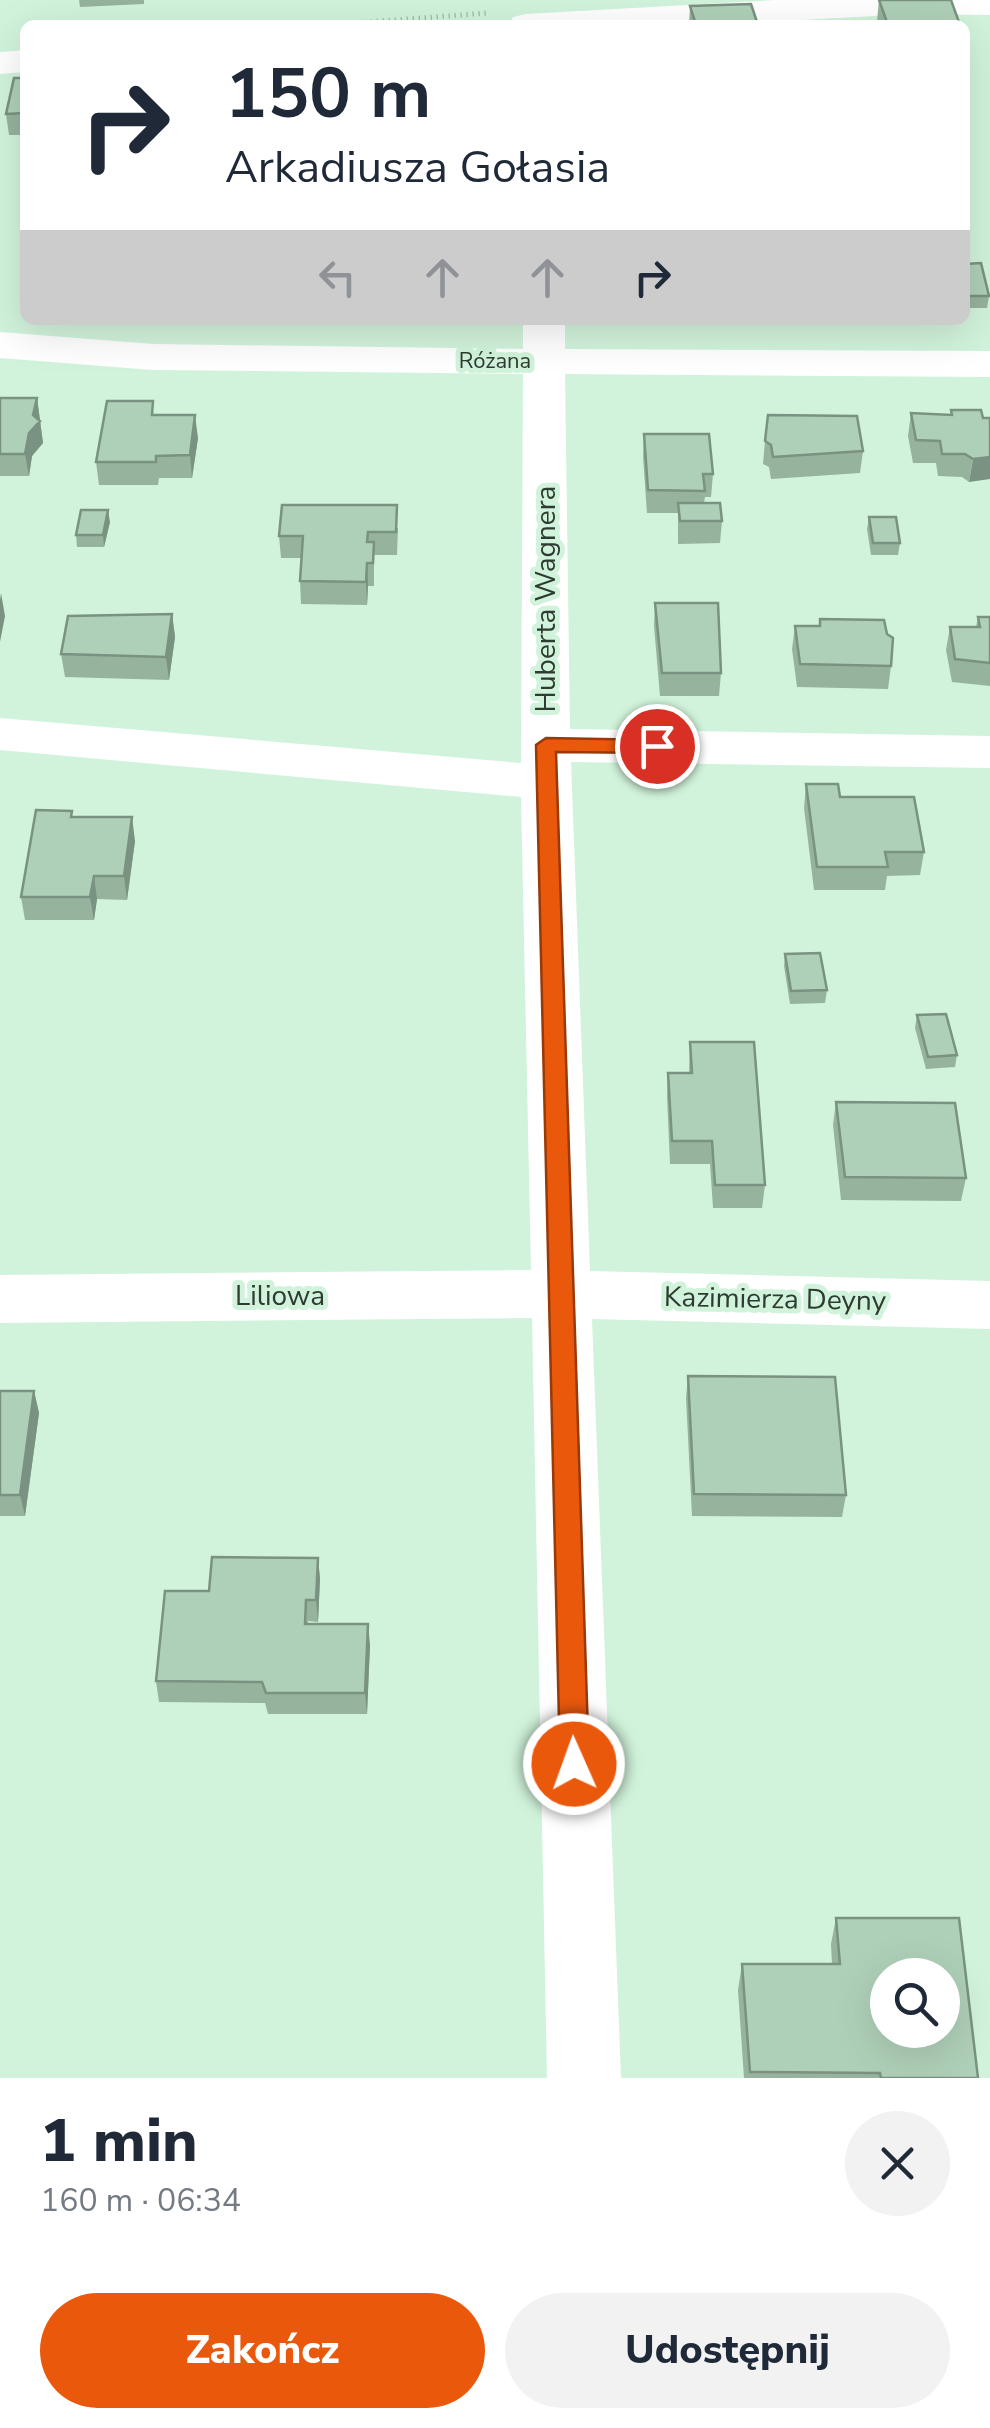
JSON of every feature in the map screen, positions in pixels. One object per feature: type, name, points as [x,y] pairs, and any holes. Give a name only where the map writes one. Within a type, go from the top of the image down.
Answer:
[{"type":"street","points":[[614,20],[910,2],[990,4]]},
{"type":"street","name":"Różana","points":[[0,345],[153,356],[545,341],[990,364]]},
{"type":"street","name":"Huberta Wagnera","points":[[545,341],[546,763],[584,2078]]},
{"type":"street","points":[[0,734],[546,763],[990,752]]},
{"type":"street","name":"Liliowa","points":[[0,1299],[560,1294]]},
{"type":"street","name":"Kazimierza Deyny","points":[[560,1294],[990,1305]]},
{"type":"path","points":[[483,20],[514,19]]},
{"type":"building","points":[[879,0],[951,0],[958,20],[886,20]]},
{"type":"building","points":[[751,4],[756,20],[694,20],[690,6]]},
{"type":"building","points":[[14,78],[20,78],[20,113],[6,114]]},
{"type":"building","points":[[981,263],[989,296],[970,296],[970,264]]},
{"type":"building","points":[[0,398],[37,398],[33,415],[40,421],[29,433],[25,454],[0,454]]},
{"type":"building","points":[[107,401],[153,401],[152,415],[195,415],[190,455],[156,456],[156,462],[96,462]]},
{"type":"building","points":[[951,410],[981,410],[983,418],[990,418],[990,457],[973,459],[965,454],[942,454],[940,441],[916,440],[911,413],[952,415]]},
{"type":"building","points":[[768,415],[857,416],[863,451],[773,457],[771,445],[765,441]]},
{"type":"building","points":[[644,434],[709,434],[713,474],[703,474],[705,491],[648,490]]},
{"type":"building","points":[[678,503],[720,503],[722,521],[680,521]]},
{"type":"building","points":[[282,505],[397,505],[396,532],[368,532],[367,542],[374,542],[373,563],[367,563],[366,582],[300,581],[303,536],[279,536]]},
{"type":"building","points":[[81,510],[108,510],[103,535],[76,535]]},
{"type":"building","points":[[869,517],[896,517],[900,543],[873,543]]},
{"type":"building","points":[[655,603],[718,603],[721,673],[662,673]]},
{"type":"building","points":[[172,614],[166,657],[61,654],[68,616]]},
{"type":"building","points":[[978,617],[990,617],[990,663],[955,659],[950,627],[980,627]]},
{"type":"building","points":[[820,619],[884,620],[887,634],[893,638],[891,666],[800,664],[795,626],[820,626]]},
{"type":"building","points":[[806,784],[838,784],[840,797],[914,797],[924,852],[885,852],[888,867],[817,867]]},
{"type":"building","points":[[36,810],[72,811],[71,817],[132,817],[124,876],[94,876],[90,897],[21,897]]},
{"type":"building","points":[[820,953],[827,990],[791,991],[785,954]]},
{"type":"building","points":[[946,1014],[957,1055],[928,1057],[917,1015]]},
{"type":"building","points":[[690,1042],[754,1042],[765,1185],[715,1185],[712,1141],[672,1141],[668,1073],[692,1073]]},
{"type":"building","points":[[836,1102],[955,1103],[966,1178],[845,1177]]},
{"type":"building","points":[[688,1376],[835,1377],[846,1495],[694,1494]]},
{"type":"building","points":[[0,1391],[34,1391],[20,1495],[0,1495]]},
{"type":"building","points":[[212,1557],[318,1558],[316,1600],[306,1600],[305,1624],[368,1624],[365,1693],[266,1693],[262,1682],[156,1681],[165,1591],[209,1591]]},
{"type":"building","points":[[836,1918],[959,1918],[978,2078],[750,2072],[742,1964],[840,1964]]},
{"type":"route","points":[[574,1764],[546,745],[657,746]]}]
